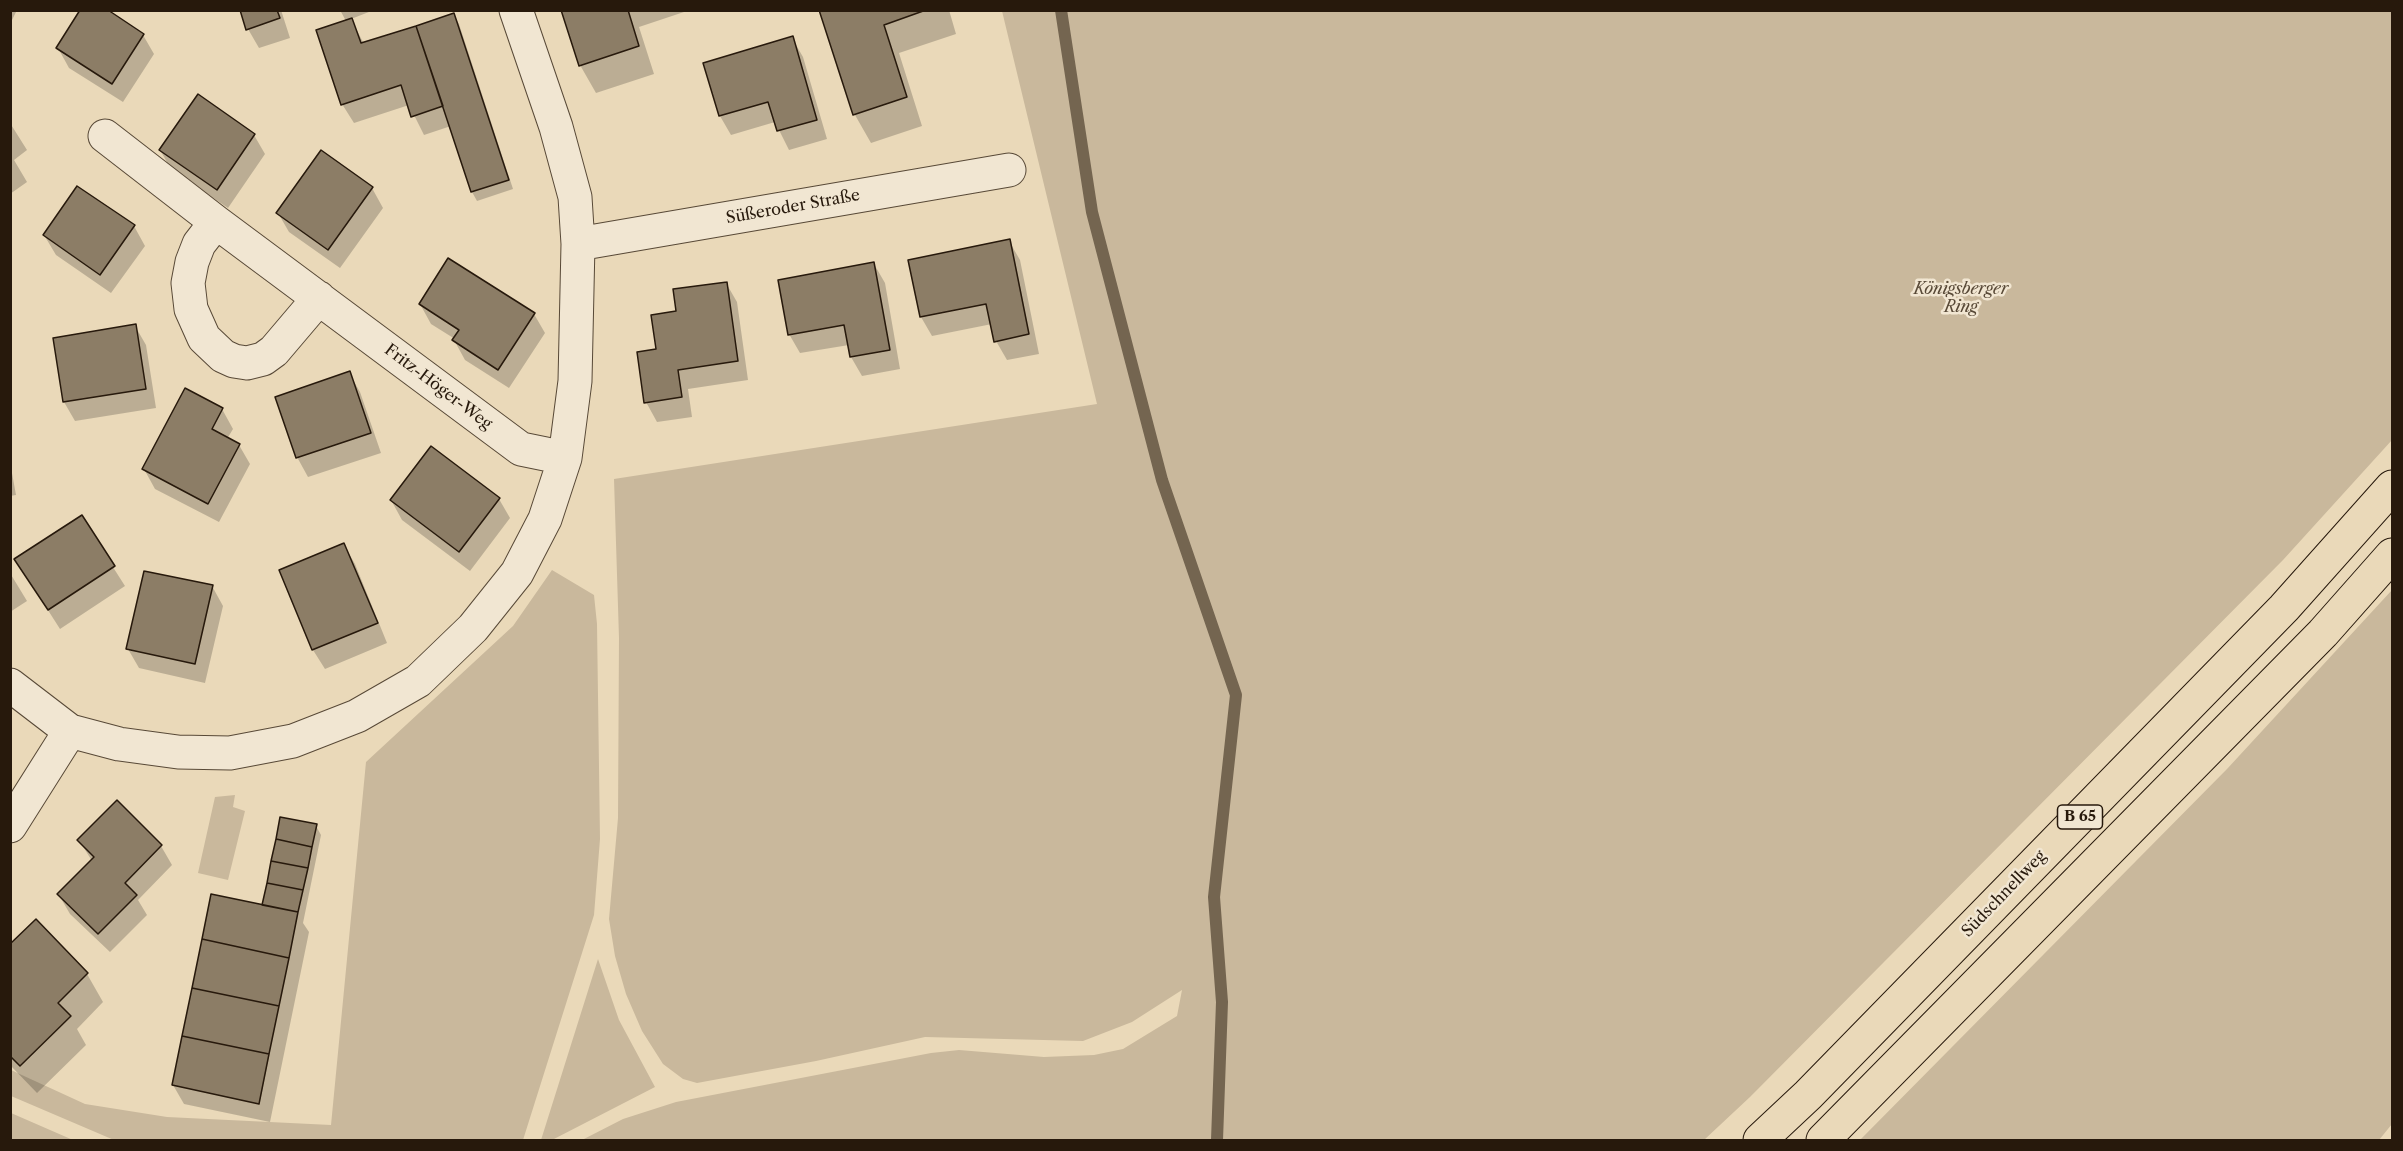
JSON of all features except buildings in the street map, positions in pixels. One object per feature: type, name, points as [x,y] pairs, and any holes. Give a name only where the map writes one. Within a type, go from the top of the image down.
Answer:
[{"type":"highway","name":"Südschnellweg","points":[[1760,1140],[1808,1095],[2284,608],[2392,488]]},
{"type":"highway","name":"B 65","points":[[1823,1140],[2323,633],[2392,555]]},
{"type":"street","points":[[10,685],[70,731],[119,744],[178,752],[230,753],[293,741],[357,716],[418,681],[473,628],[517,573],[539,530],[565,458],[575,381],[578,244],[575,197],[556,128],[516,10]]},
{"type":"street","name":"Fritz-Höger-Weg","points":[[105,136],[216,222],[521,449],[565,458]]},
{"type":"street","name":"Süßeroder Straße","points":[[578,244],[1009,170]]},
{"type":"street","points":[[216,222],[199,244],[192,262],[188,283],[191,309],[204,338],[223,356],[234,362],[247,363],[263,359],[274,351],[319,298]]},
{"type":"street","points":[[10,826],[70,731]]},
{"type":"green space","name":"Königsberger Ring","points":[[1002,11],[2392,11],[2392,440],[2283,560],[1750,1097],[1704,1140],[582,1140],[623,1119],[676,1102],[931,1053],[959,1050],[1044,1057],[1094,1055],[1123,1049],[1177,1016],[1182,990],[1132,1022],[1083,1041],[925,1037],[816,1061],[697,1083],[683,1079],[663,1064],[642,1031],[626,994],[615,956],[609,919],[618,818],[619,638],[614,479],[1097,404]]},
{"type":"green space","points":[[552,570],[594,595],[597,624],[600,839],[594,915],[523,1140],[114,1140],[11,1096],[11,1070],[85,1104],[167,1117],[331,1125],[366,762],[513,626]]},
{"type":"green space","points":[[2392,590],[2392,1124],[2379,1140],[1860,1140],[2227,769]]},
{"type":"green space","points":[[235,795],[233,807],[245,811],[228,880],[198,873],[215,797]]},
{"type":"green space","points":[[598,959],[619,1020],[655,1087],[552,1140],[541,1140]]},
{"type":"green space","points":[[11,1113],[73,1140],[11,1140]]},
{"type":"waterway","points":[[1061,10],[1092,212],[1162,480],[1236,695],[1214,897],[1222,1002],[1217,1140]]}]
